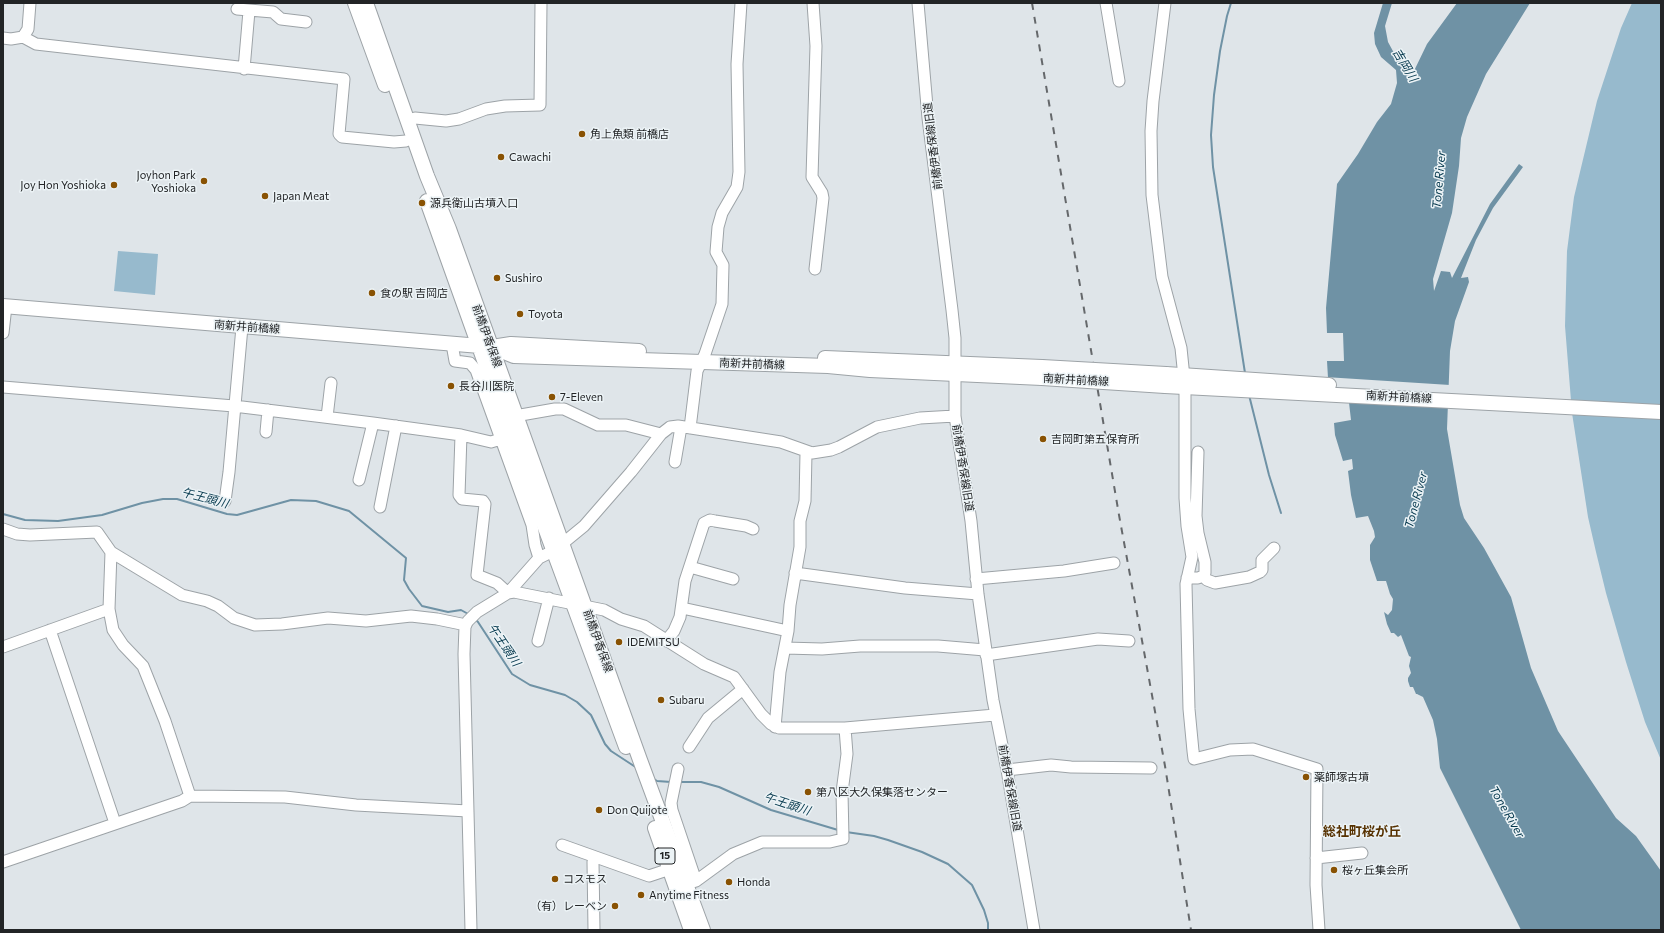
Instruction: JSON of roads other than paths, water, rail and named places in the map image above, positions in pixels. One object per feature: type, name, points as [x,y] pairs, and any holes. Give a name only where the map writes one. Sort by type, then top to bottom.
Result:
[{"type":"main road","name":"前橋伊香保線","points":[[358,7],[407,120],[578,605],[626,748],[644,784]]},
{"type":"main road","name":"前橋伊香保線","points":[[358,7],[406,141],[486,347],[516,416],[558,548]]},
{"type":"main road","name":"南新井前橋線","points":[[4,306],[486,347],[514,356],[702,358],[870,370],[954,368],[1203,382],[1661,404]]},
{"type":"main road","name":"南新井前橋線","points":[[1203,382],[1661,412]]},
{"type":"main road","name":"前橋伊香保線","points":[[578,605],[640,760],[644,784]]},
{"type":"main road","name":"15","points":[[644,784],[670,869],[691,930]]},
{"type":"main road","name":"15","points":[[644,784],[691,883],[704,930]]},
{"type":"street","points":[[23,37],[28,29],[30,3]]},
{"type":"street","points":[[407,120],[414,118],[446,121],[459,119],[486,109],[505,106],[540,105],[541,3]]},
{"type":"street","points":[[675,462],[686,427],[697,371],[722,304],[723,265],[716,252],[718,227],[722,213],[737,187],[739,172],[737,64],[741,3]]},
{"type":"street","points":[[813,3],[816,46],[812,177],[822,193],[815,269]]},
{"type":"street","name":"前橋伊香保線旧道","points":[[918,3],[928,118],[955,338],[955,416],[971,521],[976,579],[986,653],[1034,930]]},
{"type":"street","points":[[1106,3],[1119,81]]},
{"type":"street","points":[[1165,3],[1153,101],[1151,131],[1152,195],[1162,277],[1181,348],[1185,381],[1185,498],[1187,526],[1192,557],[1187,578],[1186,591],[1189,709],[1194,759],[1230,750],[1248,749],[1262,751],[1316,768],[1318,774],[1316,885],[1319,930]]},
{"type":"street","points":[[237,9],[273,12],[281,19],[306,22]]},
{"type":"street","points":[[244,69],[249,11]]},
{"type":"street","points":[[3,38],[11,40],[23,37],[36,44],[244,69],[344,79],[339,134],[342,137],[394,142],[406,141]]},
{"type":"street","points":[[3,333],[4,306]]},
{"type":"street","points":[[226,501],[242,327]]},
{"type":"street","points":[[452,344],[455,360],[470,363],[476,370],[532,525],[539,558]]},
{"type":"street","points":[[327,417],[331,383]]},
{"type":"street","points":[[3,387],[234,406],[396,426],[491,442],[501,439]]},
{"type":"street","points":[[516,416],[555,409],[564,409],[598,425],[626,425],[661,434]]},
{"type":"street","points":[[266,432],[268,410]]},
{"type":"street","points":[[471,930],[464,631],[467,623],[477,612],[508,593],[539,558],[558,548],[584,526],[631,472],[661,434],[670,427],[686,427],[781,442],[806,453],[812,453],[830,450],[877,427],[920,418],[955,416]]},
{"type":"street","points":[[359,480],[373,423]]},
{"type":"street","points":[[380,507],[396,426]]},
{"type":"street","points":[[461,436],[460,497],[462,499],[483,502],[485,504],[477,575],[497,583],[508,593]]},
{"type":"street","points":[[1198,452],[1196,516],[1198,533],[1205,562],[1205,573],[1203,576]]},
{"type":"street","points":[[775,727],[777,723],[777,698],[800,546],[800,521],[805,501],[806,453]]},
{"type":"street","points":[[666,641],[677,625],[682,608],[683,593],[703,525],[706,522],[715,521],[746,526],[753,529]]},
{"type":"street","points":[[3,529],[17,534],[30,535],[96,532],[111,552],[182,595],[207,601],[218,606],[234,618],[255,625],[282,624],[328,618],[366,621],[411,616],[467,623]]},
{"type":"street","points":[[1203,576],[1207,580],[1215,583],[1249,577],[1260,572],[1262,560],[1274,548]]},
{"type":"street","points":[[111,552],[109,610],[113,630],[123,645],[143,666],[165,721],[190,796]]},
{"type":"street","points":[[976,579],[1064,571],[1114,563]]},
{"type":"street","points":[[690,567],[733,579]]},
{"type":"street","points":[[795,573],[905,588],[978,594]]},
{"type":"street","points":[[1187,578],[1198,578],[1203,576]]},
{"type":"street","points":[[508,593],[514,592],[549,598],[604,610],[621,619],[644,626],[704,664],[734,677],[761,714],[775,727],[845,728],[996,715]]},
{"type":"street","points":[[538,641],[549,598]]},
{"type":"street","points":[[682,608],[788,631]]},
{"type":"street","points":[[3,646],[109,610]]},
{"type":"street","points":[[50,630],[115,824]]},
{"type":"street","points":[[785,648],[822,650],[860,646],[932,646],[986,653],[1098,639],[1129,641]]},
{"type":"street","points":[[689,747],[708,718],[743,689]]},
{"type":"street","points":[[677,774],[671,803],[691,883],[733,854],[762,842],[832,842],[842,840],[842,792],[847,754],[845,728]]},
{"type":"street","points":[[1007,770],[1051,765],[1071,767],[1151,768]]},
{"type":"street","points":[[3,862],[182,801],[190,796],[285,797],[356,805],[468,811]]},
{"type":"street","points":[[562,845],[649,876],[670,869]]},
{"type":"street","points":[[1316,858],[1362,852]]},
{"type":"street","points":[[594,930],[593,862],[595,857]]},
{"type":"water","points":[[1383,3],[1392,3],[1385,26],[1388,42],[1394,53],[1413,73],[1427,44],[1457,3],[1530,3],[1486,74],[1467,117],[1461,138],[1459,166],[1452,213],[1433,279],[1434,291],[1441,271],[1450,272],[1452,278],[1490,204],[1519,164],[1523,167],[1493,208],[1476,240],[1461,278],[1468,277],[1469,282],[1455,321],[1450,351],[1447,429],[1460,505],[1464,518],[1484,548],[1511,597],[1531,668],[1558,731],[1616,818],[1636,836],[1661,871],[1661,930],[1521,930],[1440,768],[1437,739],[1433,720],[1423,697],[1416,694],[1413,687],[1410,687],[1408,681],[1411,673],[1409,666],[1411,657],[1409,656],[1401,635],[1398,637],[1394,633],[1391,633],[1387,624],[1384,612],[1388,615],[1392,610],[1393,599],[1386,581],[1377,581],[1370,560],[1370,545],[1375,537],[1374,531],[1368,516],[1356,518],[1348,471],[1353,469],[1352,459],[1343,461],[1335,435],[1334,423],[1351,420],[1348,394],[1328,378],[1327,361],[1344,361],[1343,333],[1327,333],[1326,308],[1337,184],[1358,154],[1377,122],[1391,104],[1397,83],[1396,70],[1381,57],[1375,44],[1374,33]]},
{"type":"waterway","points":[[1231,3],[1220,51],[1214,95],[1211,135],[1213,167],[1245,373]]},
{"type":"waterway","points":[[1249,395],[1269,475],[1281,513]]},
{"type":"waterway","name":"午王頭川","points":[[3,514],[25,520],[58,521],[102,515],[142,503],[163,499],[177,499],[227,514],[237,515],[291,500],[316,501],[349,511],[406,558],[404,580],[422,606],[448,612],[461,610],[470,615]]},
{"type":"waterway","name":"午王頭川","points":[[475,619],[512,674],[530,685],[565,695],[577,702],[591,715],[605,744],[611,751],[637,768]]},
{"type":"waterway","name":"午王頭川","points":[[654,779],[657,781],[671,782]]},
{"type":"waterway","name":"午王頭川","points":[[679,782],[701,782],[719,787],[771,810],[838,830]]},
{"type":"waterway","name":"午王頭川","points":[[846,832],[874,836],[888,840],[922,852],[948,864],[972,885],[984,910],[988,923],[988,930]]},
{"type":"railway","points":[[1032,3],[1119,515],[1165,766],[1191,930]]},
{"type":"place","name":"角上魚類 前橋店","points":[[582,134]]},
{"type":"place","name":"Cawachi","points":[[501,157]]},
{"type":"place","name":"Joyhon Park Yoshioka","points":[[204,181]]},
{"type":"place","name":"Joy Hon Yoshioka","points":[[114,185]]},
{"type":"place","name":"Japan Meat","points":[[265,196]]},
{"type":"place","name":"源兵衛山古墳入口","points":[[422,203]]},
{"type":"place","name":"Sushiro","points":[[497,278]]},
{"type":"place","name":"食の駅 吉岡店","points":[[372,293]]},
{"type":"place","name":"Toyota","points":[[520,314]]},
{"type":"place","name":"長谷川医院","points":[[451,386]]},
{"type":"place","name":"7-Eleven","points":[[552,397]]},
{"type":"place","name":"吉岡町第五保育所","points":[[1043,439]]},
{"type":"place","name":"IDEMITSU","points":[[619,642]]},
{"type":"place","name":"Subaru","points":[[661,700]]},
{"type":"place","name":"薬師塚古墳","points":[[1306,777]]},
{"type":"place","name":"第八区大久保集落センター","points":[[808,792]]},
{"type":"place","name":"Don Quijote","points":[[599,810]]},
{"type":"place","name":"桜ヶ丘集会所","points":[[1334,870]]},
{"type":"place","name":"コスモス","points":[[555,879]]},
{"type":"place","name":"Honda","points":[[729,882]]},
{"type":"place","name":"Anytime Fitness","points":[[641,895]]},
{"type":"place","name":"（有）レーベン","points":[[615,906]]},
{"type":"district","name":"総社町桜が丘","points":[[1362,832]]},
{"type":"water label","name":"吉岡川","points":[[1405,65]]},
{"type":"water label","name":"Tone River","points":[[1439,180]]},
{"type":"water label","name":"Tone River","points":[[1416,500]]},
{"type":"water label","name":"Tone River","points":[[1507,812]]}]
